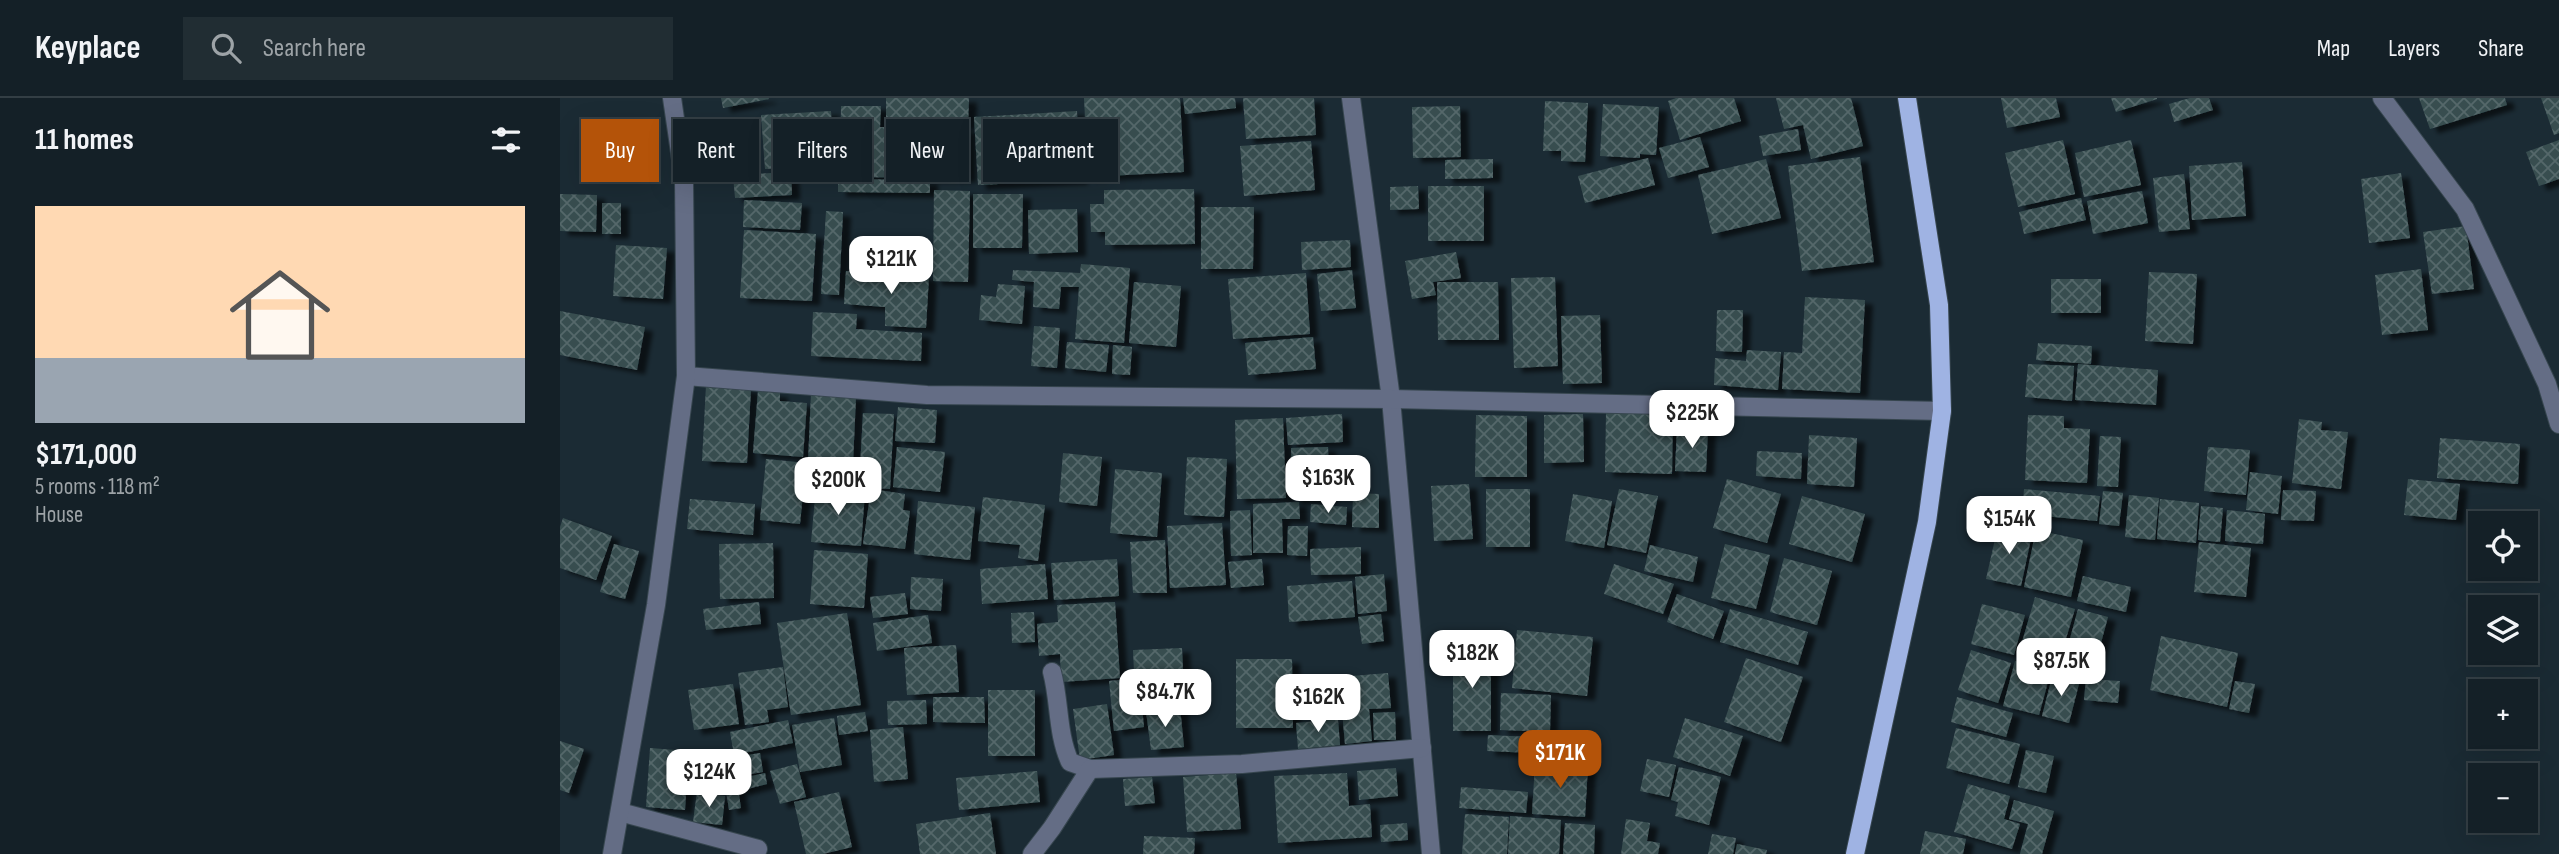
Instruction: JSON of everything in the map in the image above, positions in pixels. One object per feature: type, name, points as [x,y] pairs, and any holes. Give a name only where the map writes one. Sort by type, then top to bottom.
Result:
[{"type":"main road","points":[[1855,854],[1927,522],[1942,411],[1939,305],[1907,98]]},
{"type":"street","points":[[612,854],[656,605],[686,376],[684,180],[672,98]]},
{"type":"street","points":[[1351,98],[1391,399],[1431,854]]},
{"type":"street","points":[[2382,98],[2465,209],[2547,384],[2559,424]]},
{"type":"street","points":[[686,376],[927,396],[1391,399],[1942,411]]},
{"type":"street","points":[[1052,672],[1062,746],[1070,762],[1090,769],[1242,764],[1422,748]]},
{"type":"street","points":[[1032,854],[1090,769]]},
{"type":"street","points":[[620,812],[758,849]]},
{"type":"building","points":[[721,98],[768,98],[769,99],[723,108]]},
{"type":"building","points":[[886,98],[969,98],[968,119],[886,119]]},
{"type":"building","points":[[1084,98],[1180,98],[1184,172],[1118,175],[1118,119],[1085,119]]},
{"type":"building","points":[[1183,98],[1235,98],[1236,108],[1185,114]]},
{"type":"building","points":[[1243,98],[1314,98],[1316,135],[1246,139]]},
{"type":"building","points":[[1676,98],[1734,98],[1741,121],[1680,140],[1668,101]]},
{"type":"building","points":[[1776,98],[1851,98],[1863,146],[1811,159],[1803,125],[1784,129]]},
{"type":"building","points":[[2001,98],[2056,98],[2060,117],[2007,128]]},
{"type":"building","points":[[2111,98],[2157,98],[2157,99],[2116,112]]},
{"type":"building","points":[[2190,98],[2209,98],[2213,110],[2174,122],[2169,104]]},
{"type":"building","points":[[2419,98],[2505,98],[2507,105],[2430,129]]},
{"type":"building","points":[[2541,98],[2559,98],[2559,133],[2554,135]]},
{"type":"building","points":[[1545,101],[1588,103],[1585,162],[1561,161],[1561,151],[1543,151]]},
{"type":"building","points":[[1603,104],[1659,107],[1656,155],[1640,154],[1640,158],[1600,156]]},
{"type":"building","points":[[841,106],[881,106],[880,127],[886,127],[886,177],[872,177],[872,119],[841,119]]},
{"type":"building","points":[[1460,106],[1461,157],[1413,158],[1412,107]]},
{"type":"building","points":[[831,111],[831,119],[773,119],[773,169],[765,169],[761,115]]},
{"type":"building","points":[[1077,111],[1077,119],[983,119],[983,182],[1039,182],[978,185],[974,117]]},
{"type":"building","points":[[1798,129],[1801,150],[1763,156],[1759,136]]},
{"type":"building","points":[[1700,137],[1709,167],[1668,178],[1659,148]]},
{"type":"building","points":[[2063,140],[2075,194],[2018,207],[2005,153]]},
{"type":"building","points":[[2131,140],[2141,185],[2084,197],[2075,153]]},
{"type":"building","points":[[2559,140],[2559,179],[2539,186],[2526,152]]},
{"type":"building","points":[[1311,141],[1315,190],[1244,196],[1240,146]]},
{"type":"building","points":[[1860,157],[1874,262],[1802,271],[1788,166]]},
{"type":"building","points":[[1648,158],[1655,185],[1585,203],[1578,176]]},
{"type":"building","points":[[1493,159],[1493,178],[1445,179],[1445,160]]},
{"type":"building","points":[[1766,159],[1781,218],[1712,234],[1698,175]]},
{"type":"building","points":[[2242,162],[2246,216],[2192,220],[2189,166]]},
{"type":"building","points":[[773,173],[773,182],[791,182],[792,195],[735,198],[734,182],[759,182],[759,174]]},
{"type":"building","points":[[2401,173],[2410,238],[2369,243],[2361,179]]},
{"type":"building","points":[[2184,174],[2190,229],[2159,232],[2153,178]]},
{"type":"building","points":[[872,179],[930,182],[930,193],[838,192],[838,182],[872,182]]},
{"type":"building","points":[[1418,186],[1419,209],[1390,210],[1390,187]]},
{"type":"building","points":[[1428,186],[1484,186],[1484,241],[1428,241]]},
{"type":"building","points":[[1194,189],[1195,244],[1105,245],[1105,232],[1091,232],[1090,204],[1104,204],[1104,190]]},
{"type":"building","points":[[934,190],[970,191],[968,282],[933,281]]},
{"type":"building","points":[[2142,191],[2148,223],[2093,234],[2087,201]]},
{"type":"building","points":[[560,194],[597,195],[596,232],[560,231]]},
{"type":"building","points":[[973,194],[1023,194],[1022,248],[973,248]]},
{"type":"building","points":[[2081,198],[2086,220],[2024,234],[2019,212]]},
{"type":"building","points":[[744,200],[802,203],[800,230],[743,227]]},
{"type":"building","points":[[602,203],[621,203],[621,234],[602,234]]},
{"type":"building","points":[[1201,207],[1254,207],[1253,269],[1201,269]]},
{"type":"building","points":[[1077,209],[1078,252],[1029,254],[1028,210]]},
{"type":"building","points":[[826,211],[843,212],[839,295],[821,294]]},
{"type":"building","points":[[2466,226],[2474,289],[2432,294],[2423,232]]},
{"type":"building","points":[[744,230],[816,234],[812,301],[740,298]]},
{"type":"building","points":[[1350,240],[1351,267],[1302,270],[1301,242]]},
{"type":"building","points":[[616,245],[667,248],[663,299],[613,296]]},
{"type":"building","points":[[1456,252],[1461,278],[1433,282],[1436,295],[1412,299],[1405,261]]},
{"type":"building","points":[[1081,264],[1130,268],[1124,343],[1075,339],[1079,287],[1061,287],[1059,309],[1033,307],[1034,282],[1012,280],[1013,270],[1080,273]]},
{"type":"building","points":[[2421,269],[2428,330],[2382,335],[2375,275]]},
{"type":"building","points":[[1352,270],[1356,308],[1321,311],[1317,274]]},
{"type":"building","points":[[846,271],[929,276],[926,328],[885,326],[885,307],[844,304]]},
{"type":"building","points":[[2149,272],[2197,274],[2193,344],[2145,341]]},
{"type":"building","points":[[1306,273],[1310,334],[1233,339],[1228,279]]},
{"type":"building","points":[[1555,277],[1558,366],[1514,368],[1511,278]]},
{"type":"building","points":[[2051,279],[2101,279],[2101,313],[2051,313]]},
{"type":"building","points":[[1134,282],[1181,286],[1176,347],[1129,343]]},
{"type":"building","points":[[1437,282],[1498,282],[1499,340],[1438,340]]},
{"type":"building","points":[[998,284],[1025,286],[1022,324],[979,320],[981,295],[996,297]]},
{"type":"building","points":[[1805,297],[1865,300],[1860,393],[1782,389],[1784,352],[1802,353]]},
{"type":"building","points":[[1717,310],[1743,310],[1742,352],[1716,351]]},
{"type":"building","points":[[560,311],[645,327],[637,370],[560,355]]},
{"type":"building","points":[[813,312],[857,314],[856,329],[922,333],[921,361],[811,356]]},
{"type":"building","points":[[1600,315],[1602,383],[1563,384],[1561,316]]},
{"type":"building","points":[[1034,326],[1060,328],[1057,368],[1031,366]]},
{"type":"building","points":[[1313,337],[1316,369],[1248,375],[1245,343]]},
{"type":"building","points":[[1067,342],[1109,345],[1106,372],[1065,368]]},
{"type":"building","points":[[2038,343],[2092,346],[2091,364],[2036,360]]},
{"type":"building","points":[[1113,345],[1132,347],[1130,375],[1112,374]]},
{"type":"building","points":[[1747,350],[1781,352],[1778,390],[1714,385],[1715,358],[1746,361]]},
{"type":"building","points":[[2028,364],[2074,366],[2072,401],[2025,397]]},
{"type":"building","points":[[2078,364],[2158,370],[2156,405],[2075,400]]},
{"type":"building","points":[[706,385],[751,388],[747,463],[702,461]]},
{"type":"building","points":[[758,391],[780,393],[780,401],[807,403],[803,457],[753,453]]},
{"type":"building","points":[[811,393],[856,396],[852,487],[807,486]]},
{"type":"building","points":[[898,407],[937,410],[935,443],[895,441]]},
{"type":"building","points":[[1681,411],[1701,413],[1700,427],[1680,426]]},
{"type":"building","points":[[863,413],[894,414],[890,489],[859,487]]},
{"type":"building","points":[[1606,413],[1673,414],[1672,474],[1605,472]]},
{"type":"building","points":[[1342,414],[1343,442],[1288,445],[1286,418]]},
{"type":"building","points":[[1583,414],[1584,462],[1544,463],[1544,415]]},
{"type":"building","points":[[1476,415],[1527,416],[1527,477],[1475,477]]},
{"type":"building","points":[[2028,415],[2064,416],[2064,428],[2090,429],[2087,483],[2025,480]]},
{"type":"building","points":[[1283,418],[1286,498],[1237,499],[1235,420]]},
{"type":"building","points":[[2299,419],[2322,422],[2321,430],[2348,432],[2341,489],[2292,483]]},
{"type":"building","points":[[1677,428],[1708,429],[1706,472],[1675,471]]},
{"type":"building","points":[[1809,435],[1857,438],[1854,487],[1807,484]]},
{"type":"building","points":[[2100,436],[2121,437],[2118,487],[2097,486]]},
{"type":"building","points":[[2440,438],[2520,444],[2518,484],[2437,478]]},
{"type":"building","points":[[897,447],[945,452],[940,492],[893,487]]},
{"type":"building","points":[[1328,447],[1330,498],[1293,499],[1291,448]]},
{"type":"building","points":[[2208,447],[2250,450],[2246,495],[2204,491]]},
{"type":"building","points":[[1757,451],[1802,453],[1801,479],[1756,476]]},
{"type":"building","points":[[1063,453],[1102,457],[1097,506],[1059,502]]},
{"type":"building","points":[[1187,457],[1227,459],[1224,517],[1184,515]]},
{"type":"building","points":[[766,459],[806,463],[800,524],[760,520]]},
{"type":"building","points":[[1115,469],[1162,473],[1157,537],[1110,533]]},
{"type":"building","points":[[2250,472],[2282,476],[2278,514],[2246,510]]},
{"type":"building","points":[[1727,479],[1781,494],[1767,543],[1713,528]]},
{"type":"building","points":[[2408,479],[2460,484],[2456,520],[2404,515]]},
{"type":"building","points":[[1469,484],[1473,539],[1434,541],[1431,486]]},
{"type":"building","points":[[816,488],[865,492],[861,546],[811,542]]},
{"type":"building","points":[[871,489],[905,494],[903,510],[910,511],[905,549],[863,544]]},
{"type":"building","points":[[1486,489],[1530,489],[1530,547],[1486,547]]},
{"type":"building","points":[[1619,489],[1658,496],[1646,553],[1607,545]]},
{"type":"building","points":[[2024,489],[2100,496],[2097,521],[2022,514]]},
{"type":"building","points":[[2283,490],[2316,491],[2314,521],[2281,520]]},
{"type":"building","points":[[2103,491],[2123,493],[2119,526],[2099,524]]},
{"type":"building","points":[[1353,493],[1379,494],[1379,528],[1352,527]]},
{"type":"building","points":[[1573,494],[1612,501],[1604,548],[1565,541]]},
{"type":"building","points":[[2129,495],[2159,498],[2155,540],[2125,537]]},
{"type":"building","points":[[1802,496],[1865,514],[1852,562],[1789,544]]},
{"type":"building","points":[[983,497],[1045,505],[1038,561],[1018,558],[1020,545],[978,541]]},
{"type":"building","points":[[690,499],[755,504],[753,535],[687,529]]},
{"type":"building","points":[[2160,499],[2199,503],[2196,543],[2157,539]]},
{"type":"building","points":[[918,501],[975,507],[970,560],[914,554]]},
{"type":"building","points":[[1299,502],[1300,519],[1282,519],[1283,553],[1253,553],[1253,504]]},
{"type":"building","points":[[1311,504],[1347,507],[1346,525],[1310,522]]},
{"type":"building","points":[[2201,506],[2223,508],[2220,542],[2198,540]]},
{"type":"building","points":[[1250,510],[1252,555],[1231,556],[1230,511]]},
{"type":"building","points":[[2227,510],[2265,514],[2263,544],[2225,541]]},
{"type":"building","points":[[563,518],[612,536],[596,580],[560,568],[560,527]]},
{"type":"building","points":[[1222,523],[1226,585],[1170,588],[1167,526]]},
{"type":"building","points":[[1288,526],[1308,526],[1307,556],[1287,555]]},
{"type":"building","points":[[1998,526],[2032,534],[2021,586],[1986,579]]},
{"type":"building","points":[[2036,530],[2083,540],[2071,597],[2024,587]]},
{"type":"building","points":[[1165,540],[1167,593],[1133,593],[1130,542]]},
{"type":"building","points":[[2199,542],[2251,548],[2246,597],[2194,592]]},
{"type":"building","points":[[773,543],[774,598],[720,599],[719,544]]},
{"type":"building","points":[[614,544],[639,551],[625,599],[600,592]]},
{"type":"building","points":[[1725,544],[1770,555],[1756,609],[1711,598]]},
{"type":"building","points":[[1650,545],[1698,557],[1693,582],[1644,571]]},
{"type":"building","points":[[1361,547],[1361,574],[1311,575],[1310,549]]},
{"type":"building","points":[[814,550],[868,554],[864,608],[810,604]]},
{"type":"building","points":[[1784,558],[1832,571],[1817,625],[1770,612]]},
{"type":"building","points":[[1117,559],[1119,596],[1054,600],[1051,563]]},
{"type":"building","points":[[1262,559],[1264,585],[1231,588],[1228,562]]},
{"type":"building","points":[[1045,564],[1048,599],[982,604],[980,569]]},
{"type":"building","points":[[1614,564],[1674,584],[1663,614],[1604,594]]},
{"type":"building","points":[[1384,574],[1387,611],[1358,614],[1355,577]]},
{"type":"building","points":[[2083,576],[2131,587],[2126,612],[2077,601]]},
{"type":"building","points":[[911,577],[943,579],[941,611],[910,609]]},
{"type":"building","points":[[1352,581],[1355,617],[1289,622],[1287,586]]},
{"type":"building","points":[[905,593],[908,614],[873,618],[870,597]]},
{"type":"building","points":[[1677,594],[1724,611],[1713,639],[1667,622]]},
{"type":"building","points":[[2035,597],[2075,609],[2057,668],[2018,656]]},
{"type":"building","points":[[759,602],[761,624],[706,630],[703,609]]},
{"type":"building","points":[[1115,602],[1120,678],[1061,682],[1060,654],[1039,656],[1037,624],[1058,622],[1057,605]]},
{"type":"building","points":[[1982,604],[2025,615],[2014,655],[1971,644]]},
{"type":"building","points":[[1730,609],[1808,632],[1798,665],[1720,642]]},
{"type":"building","points":[[2078,609],[2108,617],[2092,676],[2062,668]]},
{"type":"building","points":[[1034,612],[1035,642],[1012,643],[1011,613]]},
{"type":"building","points":[[847,613],[861,705],[791,715],[777,623]]},
{"type":"building","points":[[1381,614],[1384,641],[1362,644],[1358,617]]},
{"type":"building","points":[[928,615],[932,643],[877,651],[873,623]]},
{"type":"building","points":[[1517,630],[1593,637],[1587,696],[1512,688]]},
{"type":"building","points":[[2161,636],[2238,653],[2227,707],[2150,690]]},
{"type":"building","points":[[956,645],[959,692],[907,695],[904,648]]},
{"type":"building","points":[[1182,648],[1184,692],[1135,694],[1133,650]]},
{"type":"building","points":[[1453,649],[1491,649],[1491,731],[1453,731]]},
{"type":"building","points":[[1971,650],[2011,663],[1998,703],[1958,690]]},
{"type":"building","points":[[1746,658],[1803,677],[1781,742],[1724,722]]},
{"type":"building","points":[[1236,659],[1292,659],[1293,728],[1236,728]]},
{"type":"building","points":[[2015,661],[2051,671],[2039,715],[2003,706]]},
{"type":"building","points":[[783,667],[788,707],[767,710],[769,722],[745,725],[738,673]]},
{"type":"building","points":[[1388,673],[1391,708],[1369,709],[1372,741],[1345,744],[1339,677]]},
{"type":"building","points":[[2053,673],[2080,680],[2069,723],[2042,716]]},
{"type":"building","points":[[1132,679],[1134,697],[1141,697],[1144,727],[1114,731],[1109,681]]},
{"type":"building","points":[[2086,679],[2120,681],[2118,703],[2084,700]]},
{"type":"building","points":[[2235,681],[2255,684],[2249,713],[2229,709]]},
{"type":"building","points":[[733,684],[739,724],[694,730],[688,690]]},
{"type":"building","points":[[988,690],[1035,690],[1035,756],[988,756]]},
{"type":"building","points":[[1501,693],[1551,695],[1550,732],[1500,730]]},
{"type":"building","points":[[933,697],[984,697],[985,723],[933,722]]},
{"type":"building","points":[[1957,697],[2013,713],[2006,737],[1951,722]]},
{"type":"building","points":[[926,700],[927,724],[888,725],[887,701]]},
{"type":"building","points":[[1107,704],[1114,755],[1080,760],[1073,709]]},
{"type":"building","points":[[1180,707],[1184,747],[1151,750],[1146,711]]},
{"type":"building","points":[[865,712],[868,731],[839,735],[837,716]]},
{"type":"building","points":[[1395,712],[1396,740],[1374,740],[1373,713]]},
{"type":"building","points":[[834,718],[842,765],[800,772],[792,725]]},
{"type":"building","points":[[1685,718],[1743,736],[1730,776],[1673,757]]},
{"type":"building","points":[[1338,719],[1340,745],[1298,749],[1296,723]]},
{"type":"building","points":[[788,720],[793,743],[734,755],[730,732]]},
{"type":"building","points":[[903,727],[908,779],[874,782],[870,730]]},
{"type":"building","points":[[1956,728],[2020,744],[2009,784],[1946,768]]},
{"type":"building","points":[[1488,735],[1551,738],[1550,754],[1487,751]]},
{"type":"building","points":[[1556,737],[1592,741],[1589,764],[1553,761]]},
{"type":"building","points":[[560,741],[584,749],[569,793],[560,790]]},
{"type":"building","points":[[650,748],[689,751],[685,810],[646,807]]},
{"type":"building","points":[[2026,750],[2054,756],[2046,793],[2018,787]]},
{"type":"building","points":[[760,753],[763,772],[739,776],[736,757]]},
{"type":"building","points":[[1647,759],[1676,765],[1669,797],[1640,791]]},
{"type":"building","points":[[734,763],[741,808],[729,810],[722,765]]},
{"type":"building","points":[[1535,763],[1588,766],[1585,817],[1532,814]]},
{"type":"building","points":[[797,764],[806,797],[780,804],[770,771]]},
{"type":"building","points":[[1679,767],[1721,777],[1709,825],[1675,816],[1678,802],[1671,800]]},
{"type":"building","points":[[1396,768],[1398,796],[1359,800],[1357,771]]},
{"type":"building","points":[[1037,771],[1040,802],[959,810],[956,778]]},
{"type":"building","points":[[765,773],[767,784],[740,791],[738,779]]},
{"type":"building","points":[[1236,773],[1241,829],[1187,832],[1183,777]]},
{"type":"building","points":[[1347,773],[1349,806],[1370,804],[1372,837],[1278,843],[1274,776]]},
{"type":"building","points":[[1152,777],[1155,803],[1125,806],[1123,779]]},
{"type":"building","points":[[1968,784],[2010,796],[2004,819],[2020,824],[2012,849],[1954,832]]},
{"type":"building","points":[[1461,787],[1528,792],[1526,813],[1459,808]]},
{"type":"building","points":[[697,792],[725,796],[722,825],[693,822]]},
{"type":"building","points":[[839,792],[852,847],[823,854],[806,854],[794,802]]},
{"type":"building","points":[[2014,800],[2054,811],[2042,854],[2020,854],[2028,824],[2009,819]]},
{"type":"building","points":[[990,813],[996,854],[920,854],[916,824]]},
{"type":"building","points":[[1465,814],[1509,817],[1507,854],[1462,854]]},
{"type":"building","points":[[1510,816],[1561,820],[1559,854],[1508,854]]},
{"type":"building","points":[[1626,819],[1650,823],[1647,841],[1660,843],[1658,854],[1621,854]]},
{"type":"building","points":[[1407,823],[1408,840],[1381,842],[1380,825]]},
{"type":"building","points":[[1565,823],[1595,825],[1594,854],[1563,854]]},
{"type":"building","points":[[1925,831],[1966,839],[1963,854],[1920,854]]},
{"type":"building","points":[[1712,834],[1736,838],[1733,854],[1708,854]]},
{"type":"building","points":[[1144,836],[1195,838],[1194,854],[1143,854]]},
{"type":"building","points":[[1737,844],[1767,850],[1766,854],[1735,854]]}]
